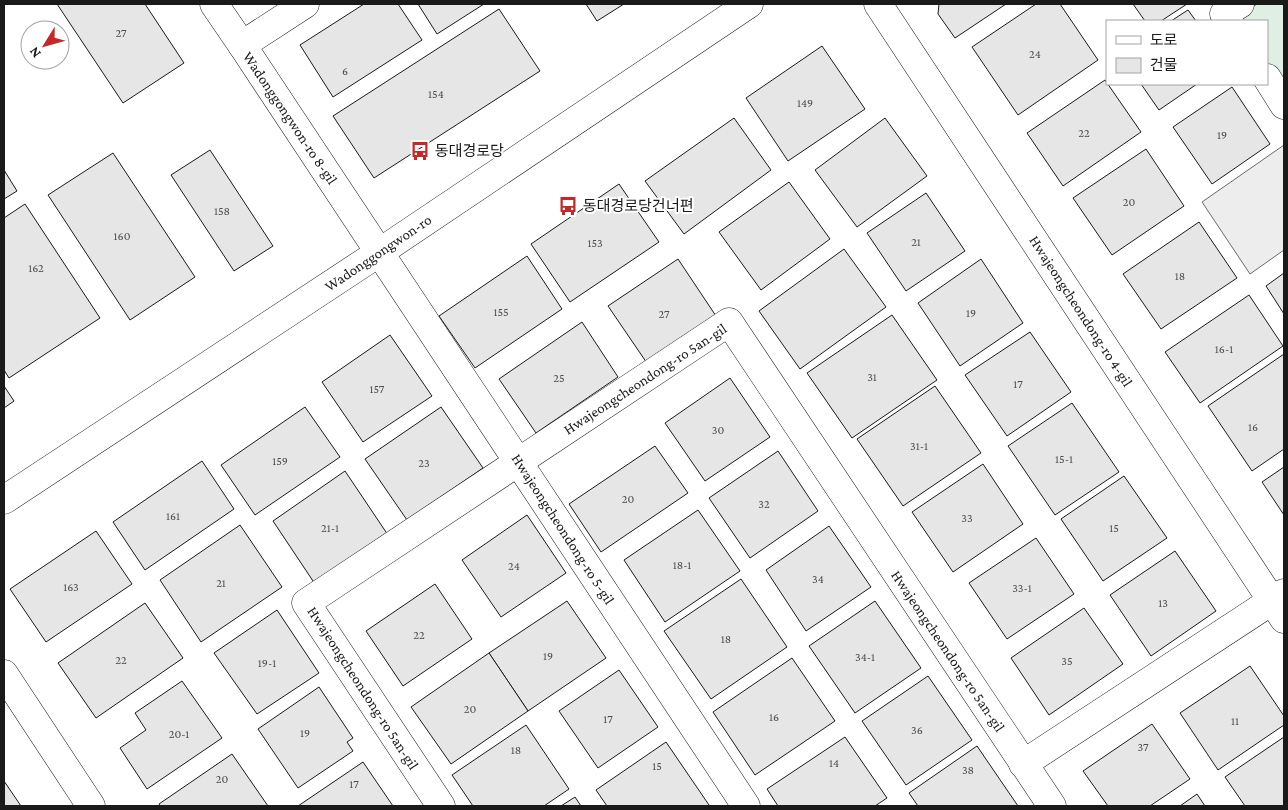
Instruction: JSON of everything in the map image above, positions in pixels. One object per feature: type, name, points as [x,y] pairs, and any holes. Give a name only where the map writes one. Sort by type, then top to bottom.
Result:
[{"type":"street","points":[[214,4],[242,45]]},
{"type":"street","name":"Wadonggongwon-ro 8-gil","points":[[305,4],[242,45],[380,252]]},
{"type":"street","name":"Wadonggongwon-ro","points":[[4,500],[380,252],[749,4]]},
{"type":"street","name":"Hwajeongcheondong-ro 4-gil","points":[[878,4],[1280,605]]},
{"type":"street","points":[[1228,20],[1224,14],[1240,4]]},
{"type":"street","points":[[1268,80],[1284,105]]},
{"type":"street","name":"Hwajeongcheondong-ro 5-gil","points":[[380,252],[746,806]]},
{"type":"street","name":"Hwajeongcheondong-ro 5an-gil","points":[[441,806],[306,603],[728,322],[1052,806]]},
{"type":"street","points":[[1023,764],[1280,605]]},
{"type":"street","points":[[4,674],[91,806]]},
{"type":"green space","points":[[1257,4],[1284,4],[1284,89],[1268,65],[1268,20],[1238,20],[1237,17]]},
{"type":"shaded area","points":[[1284,145],[1284,250],[1250,274],[1202,202]]},
{"type":"building","points":[[57,4],[145,4],[184,63],[123,103],[70,24],[70,20],[68,20]]},
{"type":"building","points":[[364,4],[398,4],[422,40],[333,97],[300,45]]},
{"type":"building","points":[[418,4],[484,4],[437,34]]},
{"type":"building","points":[[586,4],[624,4],[597,21]]},
{"type":"building","points":[[939,4],[1006,4],[955,38],[938,14]]},
{"type":"building","points":[[1036,4],[1060,4],[1098,60],[1018,115],[972,47]]},
{"type":"building","points":[[1133,4],[1187,4],[1163,20],[1144,20]]},
{"type":"building","points":[[499,9],[540,71],[374,178],[333,116]]},
{"type":"building","points":[[1188,10],[1195,20],[1173,20]]},
{"type":"building","points":[[822,46],[865,109],[788,161],[746,98]]},
{"type":"building","points":[[1105,80],[1106,85],[1108,85],[1141,132],[1063,186],[1027,133]]},
{"type":"building","points":[[1142,85],[1196,85],[1159,110]]},
{"type":"building","points":[[1232,87],[1270,144],[1212,184],[1173,127]]},
{"type":"building","points":[[734,118],[771,170],[684,234],[645,181]]},
{"type":"building","points":[[885,118],[927,176],[857,227],[815,170]]},
{"type":"building","points":[[1146,149],[1184,206],[1112,255],[1073,198]]},
{"type":"building","points":[[210,150],[273,246],[234,271],[171,175]]},
{"type":"building","points":[[113,153],[195,277],[130,320],[48,195]]},
{"type":"building","points":[[4,170],[17,191],[4,199]]},
{"type":"building","points":[[789,182],[830,239],[761,290],[719,232]]},
{"type":"building","points":[[619,184],[659,242],[570,302],[531,244]]},
{"type":"building","points":[[926,193],[965,251],[906,291],[867,233]]},
{"type":"building","points":[[25,204],[100,318],[9,378],[4,370],[4,218]]},
{"type":"building","points":[[1199,222],[1237,278],[1161,329],[1123,274]]},
{"type":"building","points":[[844,249],[886,307],[800,369],[759,311]]},
{"type":"building","points":[[527,256],[562,309],[475,368],[439,316]]},
{"type":"building","points":[[678,259],[720,322],[651,369],[608,306]]},
{"type":"building","points":[[981,259],[1023,323],[960,366],[918,303]]},
{"type":"building","points":[[1284,273],[1284,314],[1266,286]]},
{"type":"building","points":[[1249,295],[1283,346],[1200,403],[1165,352]]},
{"type":"building","points":[[892,315],[937,380],[852,438],[807,373]]},
{"type":"building","points":[[582,322],[618,377],[536,433],[499,379]]},
{"type":"building","points":[[1030,332],[1071,392],[1007,436],[965,375]]},
{"type":"building","points":[[390,335],[432,396],[363,442],[322,382]]},
{"type":"building","points":[[1284,354],[1284,449],[1252,471],[1208,406]]},
{"type":"building","points":[[730,378],[770,437],[705,481],[665,423]]},
{"type":"building","points":[[4,386],[14,401],[4,408]]},
{"type":"building","points":[[935,386],[981,453],[903,506],[857,439]]},
{"type":"building","points":[[1072,403],[1119,472],[1055,515],[1008,446]]},
{"type":"building","points":[[305,407],[340,457],[255,515],[221,465]]},
{"type":"building","points":[[441,407],[483,468],[407,520],[365,459]]},
{"type":"building","points":[[655,446],[688,493],[601,552],[569,504]]},
{"type":"building","points":[[778,451],[818,511],[750,558],[709,498]]},
{"type":"building","points":[[202,461],[234,509],[145,570],[113,522]]},
{"type":"building","points":[[983,464],[1023,524],[953,572],[912,512]]},
{"type":"building","points":[[1284,467],[1284,515],[1262,482]]},
{"type":"building","points":[[345,471],[388,535],[315,584],[273,521]]},
{"type":"building","points":[[1124,476],[1167,538],[1103,581],[1061,519]]},
{"type":"building","points":[[698,510],[740,571],[665,622],[624,560]]},
{"type":"building","points":[[527,515],[566,573],[501,617],[462,560]]},
{"type":"building","points":[[240,525],[282,587],[201,642],[160,580]]},
{"type":"building","points":[[829,526],[871,587],[806,631],[766,570]]},
{"type":"building","points":[[96,531],[132,584],[46,642],[10,589]]},
{"type":"building","points":[[1036,538],[1074,594],[1007,639],[969,583]]},
{"type":"building","points":[[1175,551],[1216,611],[1151,656],[1110,595]]},
{"type":"building","points":[[741,579],[787,647],[711,699],[664,631]]},
{"type":"building","points":[[435,584],[472,639],[403,686],[366,631]]},
{"type":"building","points":[[567,601],[606,658],[528,711],[489,653]]},
{"type":"building","points":[[875,601],[921,668],[855,713],[809,646]]},
{"type":"building","points":[[145,603],[183,658],[96,718],[58,663]]},
{"type":"building","points":[[1084,608],[1123,664],[1049,715],[1011,658]]},
{"type":"building","points":[[277,610],[319,673],[257,714],[214,653]]},
{"type":"building","points":[[489,653],[528,711],[451,764],[411,707]]},
{"type":"building","points":[[792,658],[835,721],[755,775],[713,712]]},
{"type":"building","points":[[1250,666],[1284,716],[1284,725],[1218,770],[1180,713]]},
{"type":"building","points":[[619,670],[658,727],[598,768],[559,711]]},
{"type":"building","points":[[928,676],[972,740],[906,785],[862,721]]},
{"type":"building","points":[[182,681],[222,738],[147,789],[120,748],[146,730],[135,713]]},
{"type":"building","points":[[319,687],[353,738],[347,742],[353,751],[298,788],[258,729]]},
{"type":"building","points":[[1152,724],[1190,779],[1150,806],[1108,806],[1083,771]]},
{"type":"building","points":[[526,725],[569,789],[544,806],[473,806],[452,775]]},
{"type":"building","points":[[845,737],[887,798],[875,806],[778,806],[767,789]]},
{"type":"building","points":[[1284,737],[1284,806],[1245,806],[1225,777]]},
{"type":"building","points":[[666,742],[709,805],[607,806],[596,790]]},
{"type":"building","points":[[977,746],[1018,806],[918,806],[909,793]]},
{"type":"building","points":[[232,754],[268,806],[160,806],[159,804]]},
{"type":"building","points":[[363,762],[393,806],[298,806]]},
{"type":"building","points":[[4,781],[21,806],[4,806]]},
{"type":"building","points":[[1197,794],[1205,806],[1180,806]]},
{"type":"building","points":[[575,797],[581,806],[561,806]]},
{"type":"place","name":"동대경로당","points":[[420,151]]},
{"type":"place","name":"동대경로당건너편","points":[[568,206]]}]
